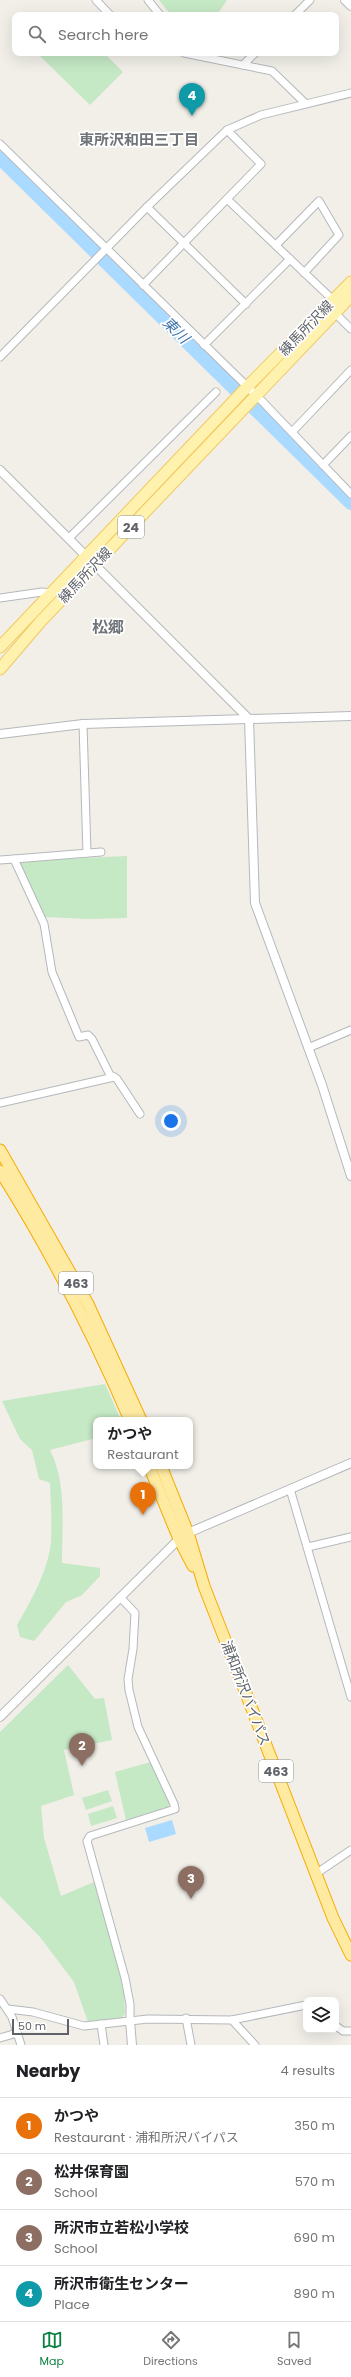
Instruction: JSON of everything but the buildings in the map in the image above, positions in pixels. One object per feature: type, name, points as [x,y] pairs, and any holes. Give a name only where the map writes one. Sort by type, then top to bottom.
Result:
[{"type":"highway","name":"463","points":[[0,1150],[88,1304],[140,1417]]},
{"type":"highway","name":"463","points":[[0,1171],[23,1208],[79,1309],[129,1417]]},
{"type":"highway","name":"浦和所沢バイパス","points":[[150,1469],[184,1536]]},
{"type":"highway","name":"浦和所沢バイパス","points":[[162,1469],[184,1536],[317,1873],[333,1918],[351,1955]]},
{"type":"main road","name":"練馬所沢線","points":[[0,669],[91,561],[245,389],[351,282]]},
{"type":"main road","name":"練馬所沢線","points":[[0,647],[53,593],[91,561],[240,414],[351,296]]},
{"type":"street","points":[[96,0],[107,12]]},
{"type":"street","points":[[148,0],[158,12]]},
{"type":"street","points":[[298,12],[310,0]]},
{"type":"street","points":[[345,0],[351,6]]},
{"type":"street","points":[[200,56],[272,71],[305,103]]},
{"type":"street","points":[[243,65],[252,56]]},
{"type":"street","points":[[0,357],[147,207],[227,130],[261,115],[305,103],[351,93]]},
{"type":"street","points":[[143,285],[261,164],[227,130]]},
{"type":"street","points":[[0,144],[104,250],[143,285],[204,345],[254,398],[292,432],[351,494]]},
{"type":"street","points":[[227,199],[333,300]]},
{"type":"street","points":[[276,245],[319,202],[339,235],[304,273]]},
{"type":"street","points":[[147,207],[246,304]]},
{"type":"street","points":[[204,345],[290,259]]},
{"type":"street","points":[[335,313],[351,329]]},
{"type":"street","points":[[292,432],[351,370]]},
{"type":"street","points":[[69,538],[216,392]]},
{"type":"street","points":[[323,466],[351,436]]},
{"type":"street","points":[[0,470],[4,478],[69,538],[249,719],[255,903],[308,1048],[351,1176]]},
{"type":"street","points":[[0,598],[42,592],[53,593]]},
{"type":"street","points":[[0,734],[83,724],[351,716]]},
{"type":"street","points":[[83,724],[87,852]]},
{"type":"street","points":[[0,860],[101,852]]},
{"type":"street","points":[[14,859],[44,924],[52,972],[79,1037],[88,1035],[92,1039],[110,1075],[117,1079],[140,1114]]},
{"type":"street","points":[[308,1048],[351,1030]]},
{"type":"street","points":[[0,1103],[114,1077]]},
{"type":"street","points":[[0,1716],[184,1536],[351,1463]]},
{"type":"street","points":[[290,1489],[351,1697]]},
{"type":"street","points":[[308,1547],[351,1537]]},
{"type":"street","points":[[120,1597],[135,1613],[133,1649],[128,1679],[138,1727],[175,1809],[90,1836],[87,1841],[126,1978],[130,2004],[132,2045]]},
{"type":"street","points":[[317,1873],[351,1850]]},
{"type":"street","points":[[0,1999],[8,2009],[18,2033],[21,2045]]},
{"type":"street","points":[[8,2009],[33,2012],[84,2026],[130,2021],[186,2018],[232,2020],[303,2006]]},
{"type":"street","points":[[186,2018],[191,2045]]},
{"type":"street","points":[[232,2020],[255,2045]]},
{"type":"street","points":[[101,2024],[104,2045]]},
{"type":"street","points":[[339,2028],[343,2031],[351,2031]]},
{"type":"street","points":[[0,2038],[18,2033]]},
{"type":"green space","points":[[159,0],[227,0],[219,12],[169,12]]},
{"type":"green space","points":[[40,56],[107,56],[123,72],[90,105]]},
{"type":"green space","points":[[127,856],[127,918],[87,919],[45,917],[19,861]]},
{"type":"green space","points":[[105,1384],[120,1417],[93,1417],[93,1439],[50,1450],[59,1476],[61,1490],[63,1520],[62,1563],[100,1568],[100,1576],[82,1595],[66,1602],[34,1641],[20,1637],[17,1625],[43,1575],[49,1553],[51,1542],[50,1483],[39,1479],[32,1450],[20,1439],[2,1401]]},
{"type":"green space","points":[[68,1665],[95,1699],[104,1698],[112,1740],[64,1750],[74,1795],[41,1806],[44,1838],[61,1896],[94,1882],[124,1988],[125,2014],[122,2018],[88,2022],[74,1982],[40,1937],[0,1896],[0,1732]]},
{"type":"green space","points":[[151,1762],[170,1802],[168,1807],[126,1820],[115,1772]]},
{"type":"green space","points":[[108,1790],[112,1801],[86,1810],[82,1798]]},
{"type":"green space","points":[[113,1806],[117,1818],[91,1826],[88,1814]]},
{"type":"water","points":[[172,1820],[176,1834],[149,1842],[145,1828]]},
{"type":"waterway","name":"東川","points":[[0,158],[351,503]]},
{"type":"place","name":"所沢市衛生センター","points":[[192,116]]},
{"type":"place","name":"かつや","points":[[143,1515]]},
{"type":"place","name":"松井保育園","points":[[82,1766]]},
{"type":"place","name":"所沢市立若松小学校","points":[[191,1899]]},
{"type":"district","name":"東所沢和田三丁目","points":[[139,139]]},
{"type":"district","name":"松郷","points":[[108,627]]}]
